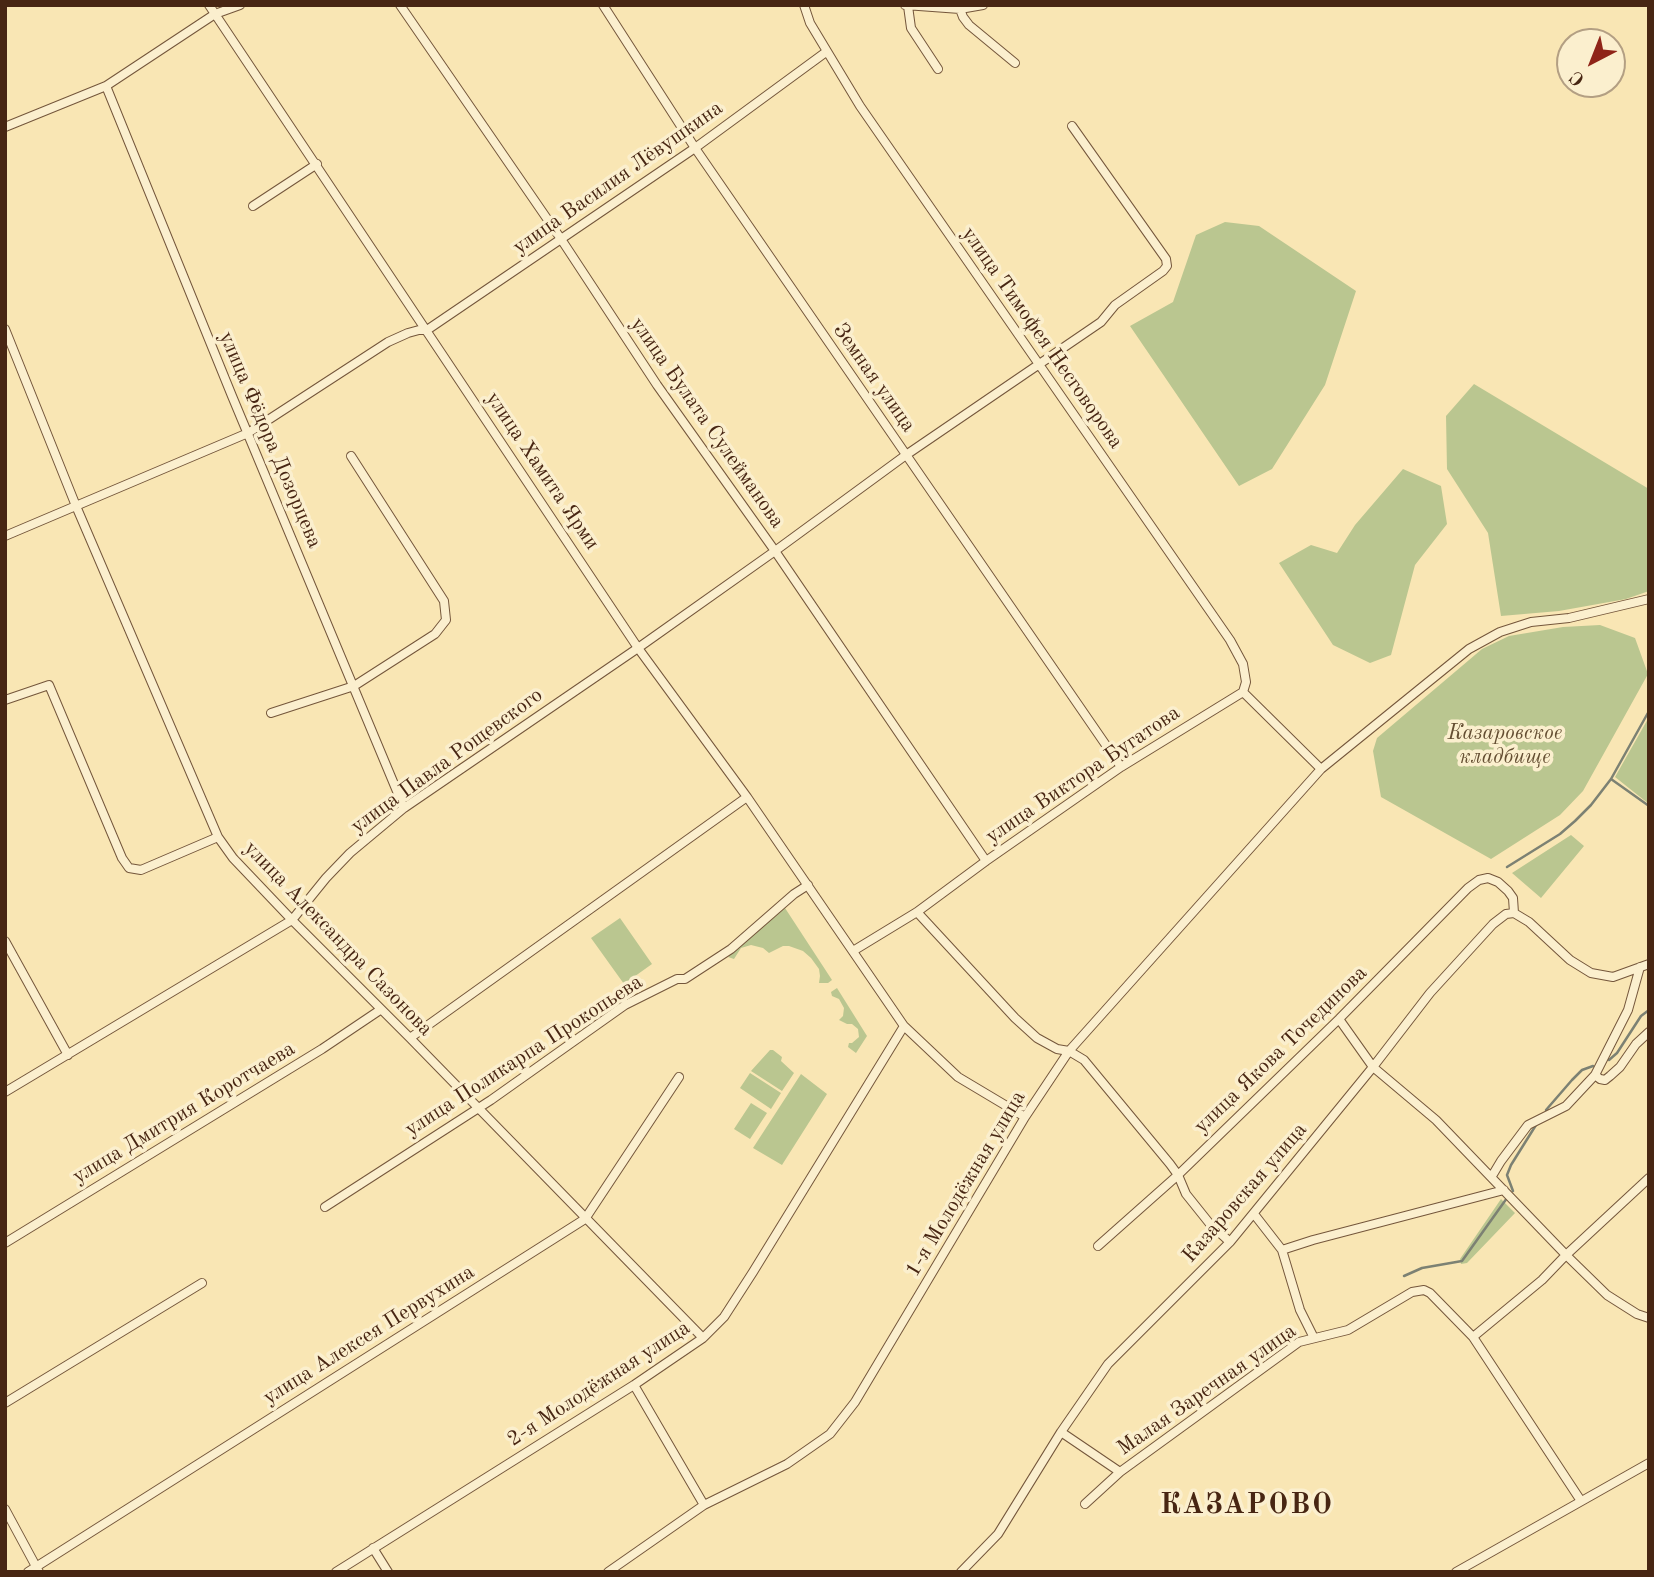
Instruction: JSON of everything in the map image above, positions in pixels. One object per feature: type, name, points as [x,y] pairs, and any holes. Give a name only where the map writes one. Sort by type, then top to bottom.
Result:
[{"type":"street","name":"улица Хамита Ярми","points":[[209,5],[638,648],[747,797],[853,951]]},
{"type":"street","points":[[5,127],[106,86],[215,14],[240,5]]},
{"type":"street","name":"улица Булата Сулейманова","points":[[400,5],[561,239],[657,385],[775,551],[986,861]]},
{"type":"street","name":"Земная улица","points":[[603,5],[695,148],[1121,767]]},
{"type":"street","name":"улица Тимофея Несговорова","points":[[804,5],[810,23],[860,106],[1230,640],[1243,664],[1246,682],[1243,692]]},
{"type":"street","points":[[937,69],[911,29],[907,5],[960,9],[983,5]]},
{"type":"street","points":[[960,9],[969,25],[1014,63]]},
{"type":"street","name":"улица Василия Лёвушкина","points":[[5,536],[248,433],[388,342],[408,333],[427,330],[695,148],[827,52]]},
{"type":"street","name":"улица Фёдора Дозорцева","points":[[106,86],[404,808]]},
{"type":"street","name":"улица Павла Рощевского","points":[[5,1092],[292,920],[350,853],[404,808],[638,648],[906,455],[1101,322],[1115,305],[1163,271],[1167,266],[1166,259],[1072,126]]},
{"type":"street","points":[[253,206],[317,164]]},
{"type":"street","name":"улица Александра Сазонова","points":[[5,329],[76,506],[218,837],[233,858],[292,920],[703,1338]]},
{"type":"street","points":[[271,713],[354,686],[435,634],[446,620],[444,601],[351,456]]},
{"type":"street","name":"1-я Молодёжная улица","points":[[608,1572],[704,1505],[787,1464],[830,1434],[855,1402],[1025,1117],[1069,1051],[1321,769],[1469,649],[1500,632],[1531,622],[1569,618],[1649,599]]},
{"type":"street","points":[[5,700],[49,685],[122,858],[129,868],[141,870],[218,837]]},
{"type":"street","points":[[1243,692],[1321,769]]},
{"type":"street","name":"улица Виктора Бугатова","points":[[853,951],[917,912],[1121,767],[1243,692]]},
{"type":"street","points":[[410,1038],[747,797]]},
{"type":"street","name":"улица Якова Точединова","points":[[1098,1246],[1178,1175],[1339,1019],[1468,888],[1479,880],[1488,878],[1498,882],[1508,891],[1514,903],[1514,913]]},
{"type":"street","name":"улица Поликарпа Прокопьева","points":[[325,1207],[491,1100],[625,1005],[677,979],[685,979],[731,949],[808,885]]},
{"type":"street","points":[[917,912],[1015,1018],[1037,1038],[1084,1060],[1156,1146],[1178,1175],[1186,1194],[1210,1224],[1230,1242]]},
{"type":"street","points":[[1514,913],[1529,922],[1570,960],[1591,973],[1613,977],[1644,966]]},
{"type":"street","name":"Казаровская улица","points":[[961,1572],[998,1534],[1060,1432],[1108,1364],[1230,1242],[1430,993],[1493,924],[1506,914],[1514,913]]},
{"type":"street","points":[[5,941],[68,1055]]},
{"type":"street","points":[[853,951],[904,1026],[958,1077],[1025,1117]]},
{"type":"street","points":[[1492,1176],[1528,1125],[1566,1105],[1595,1074],[1628,1010],[1644,966]]},
{"type":"street","name":"улица Дмитрия Коротчаева","points":[[5,1243],[322,1049],[380,1010]]},
{"type":"street","points":[[1339,1019],[1373,1067],[1436,1120],[1607,1295],[1637,1314],[1649,1318]]},
{"type":"street","name":"2-я Молодёжная улица","points":[[336,1572],[634,1385],[703,1338],[724,1317],[904,1026]]},
{"type":"street","points":[[1595,1074],[1605,1080],[1620,1067],[1636,1044],[1649,1032]]},
{"type":"street","name":"улица Алексея Первухина","points":[[28,1572],[38,1569],[585,1219],[679,1077]]},
{"type":"street","points":[[1581,1501],[1473,1337],[1542,1280],[1649,1178]]},
{"type":"street","points":[[1282,1250],[1504,1190]]},
{"type":"street","points":[[1254,1214],[1282,1250],[1300,1310],[1314,1338]]},
{"type":"street","points":[[5,1402],[202,1283]]},
{"type":"street","name":"Малая Заречная улица","points":[[1085,1504],[1120,1472],[1299,1342],[1348,1330],[1412,1292],[1424,1290],[1430,1293],[1473,1337]]},
{"type":"street","points":[[634,1385],[704,1505]]},
{"type":"street","points":[[1060,1432],[1120,1472]]},
{"type":"street","points":[[1456,1572],[1649,1463]]},
{"type":"street","points":[[5,1509],[38,1569]]},
{"type":"street","points":[[373,1548],[388,1572]]},
{"type":"green space","points":[[1225,222],[1259,226],[1356,291],[1325,385],[1272,469],[1239,486],[1130,326],[1173,302],[1196,235]]},
{"type":"green space","points":[[1474,384],[1649,489],[1649,591],[1626,599],[1559,611],[1501,616],[1488,533],[1447,469],[1446,416]]},
{"type":"green space","points":[[1403,469],[1441,486],[1447,524],[1415,565],[1391,655],[1370,663],[1333,645],[1279,563],[1311,545],[1337,553],[1355,525]]},
{"type":"green space","name":"Казаровское кладбище","points":[[1600,625],[1635,638],[1648,674],[1583,791],[1560,815],[1491,859],[1381,797],[1373,751],[1377,738],[1482,649],[1509,636],[1563,627]]},
{"type":"green space","points":[[1649,717],[1649,804],[1615,777]]},
{"type":"green space","points":[[1571,835],[1584,846],[1541,898],[1512,873]]},
{"type":"green space","points":[[785,908],[832,980],[828,983],[819,983],[819,969],[811,958],[803,951],[789,946],[769,953],[763,948],[751,945],[741,948],[734,959],[728,957]]},
{"type":"green space","points":[[620,918],[652,964],[624,984],[591,938]]},
{"type":"green space","points":[[837,988],[867,1036],[856,1053],[848,1047],[849,1043],[859,1037],[858,1029],[839,1020],[843,1016],[844,1008],[831,992]]},
{"type":"green space","points":[[770,1050],[782,1057],[781,1061],[794,1073],[782,1091],[751,1071]]},
{"type":"green space","points":[[750,1073],[781,1093],[771,1109],[740,1088]]},
{"type":"green space","points":[[801,1074],[827,1094],[782,1165],[753,1148]]},
{"type":"green space","points":[[751,1103],[767,1113],[750,1139],[734,1129]]},
{"type":"green space","points":[[1501,1199],[1515,1213],[1467,1263],[1461,1264],[1460,1259]]},
{"type":"waterway","points":[[1649,711],[1611,779],[1649,806]]},
{"type":"waterway","points":[[1507,867],[1560,834],[1591,805],[1611,779]]},
{"type":"waterway","points":[[1609,1060],[1617,1053],[1641,1016],[1649,1010]]},
{"type":"waterway","points":[[1546,1110],[1582,1070],[1593,1066]]},
{"type":"waterway","points":[[1513,1191],[1507,1175],[1536,1125]]},
{"type":"waterway","points":[[1404,1276],[1422,1268],[1462,1261],[1507,1198]]},
{"type":"district","name":"КАЗАРОВО","points":[[1247,1506]]}]
